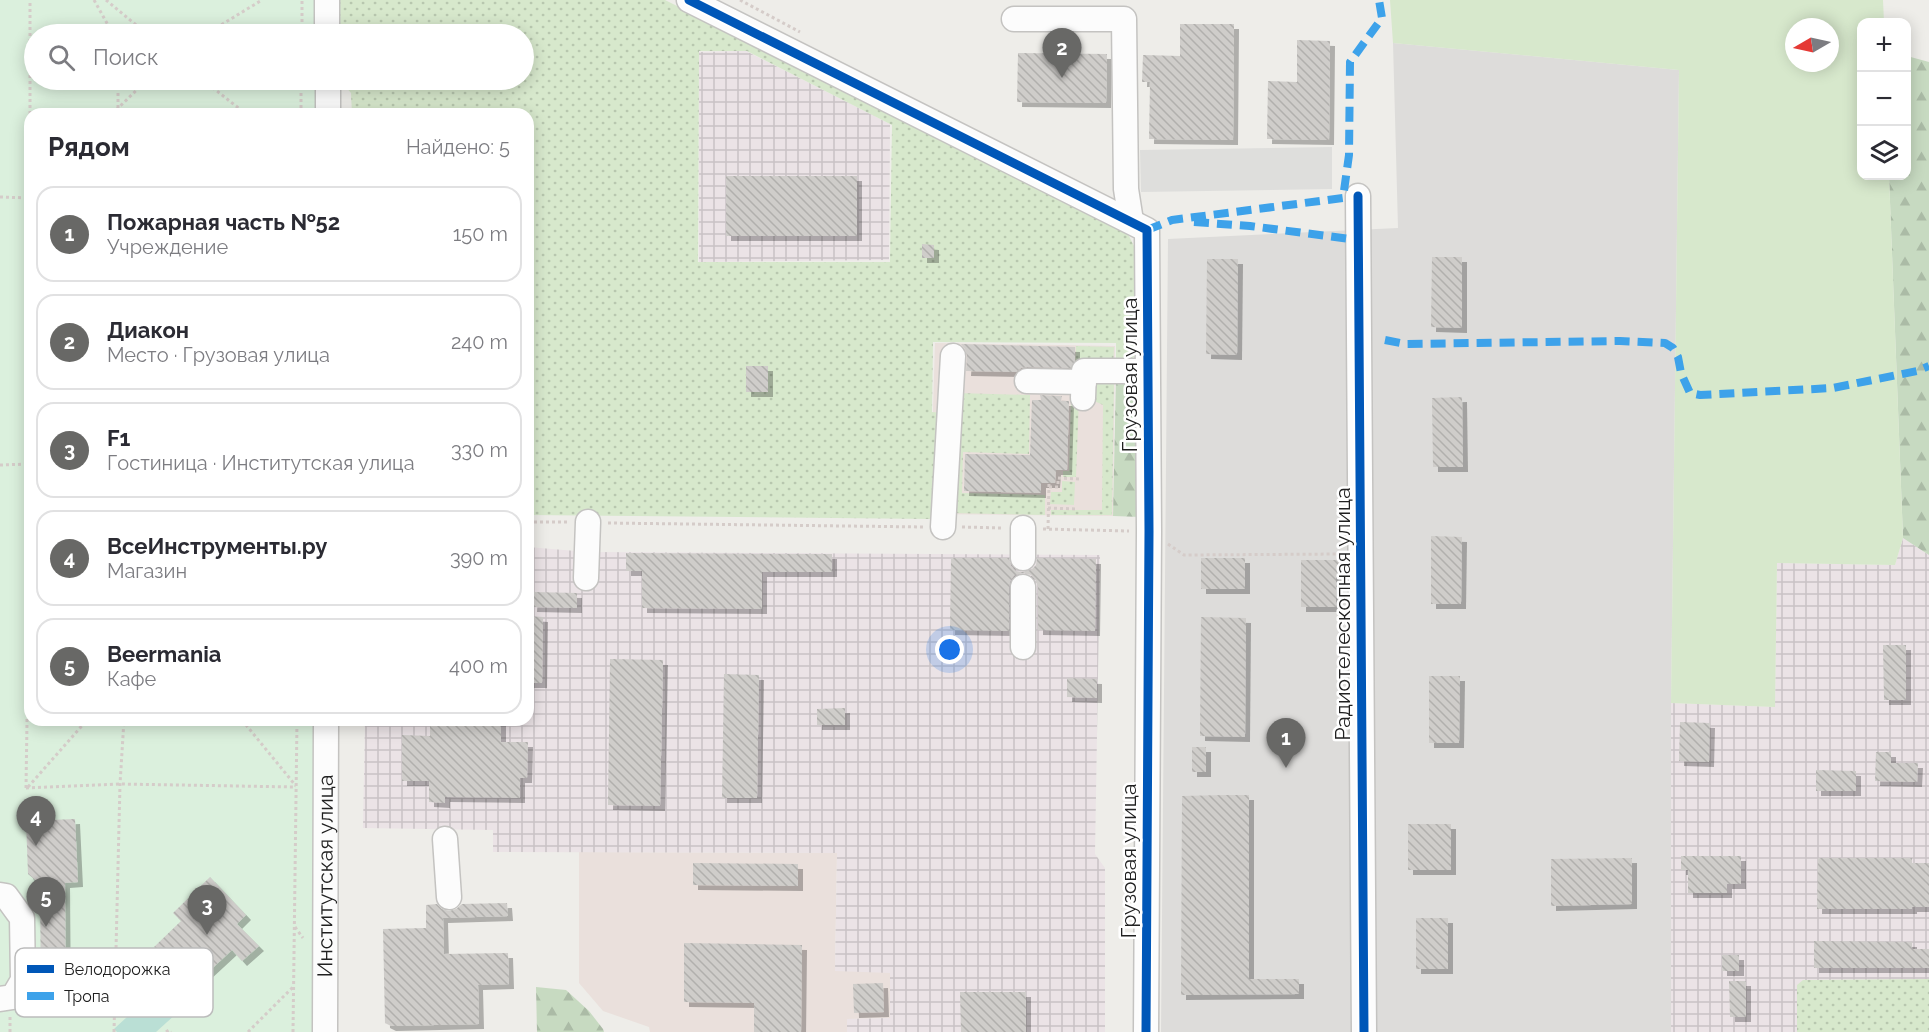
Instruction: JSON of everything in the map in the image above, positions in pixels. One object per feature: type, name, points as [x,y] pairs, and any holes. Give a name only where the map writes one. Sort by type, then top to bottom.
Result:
[{"type":"street","points":[[327,0],[327,24]]},
{"type":"street","name":"Грузовая улица","points":[[695,1],[1148,230],[1146,1032]]},
{"type":"street","points":[[1014,19],[1124,19],[1126,189],[1131,221]]},
{"type":"street","points":[[328,90],[328,108]]},
{"type":"street","name":"Радиотелескопная улица","points":[[1358,196],[1364,1032]]},
{"type":"street","points":[[943,527],[955,381],[953,356]]},
{"type":"street","points":[[1027,381],[1083,390],[1084,371],[1147,371]]},
{"type":"street","points":[[586,578],[588,522]]},
{"type":"street","points":[[1023,528],[1023,558]]},
{"type":"street","points":[[1023,587],[1023,647]]},
{"type":"street","name":"Институтская улица","points":[[325,1032],[326,726]]},
{"type":"street","points":[[445,839],[449,897]]},
{"type":"street","points":[[0,895],[6,896],[22,918],[22,948]]},
{"type":"street","points":[[0,999],[13,997],[15,994]]},
{"type":"path","points":[[30,0],[30,24]]},
{"type":"path","points":[[94,0],[107,24]]},
{"type":"path","points":[[106,0],[135,24]]},
{"type":"path","points":[[222,24],[262,0]]},
{"type":"path","points":[[302,0],[302,24]]},
{"type":"path","points":[[30,90],[30,108]]},
{"type":"path","points":[[118,90],[118,108]]},
{"type":"path","points":[[119,108],[137,90]]},
{"type":"path","points":[[216,90],[238,108]]},
{"type":"path","points":[[301,90],[301,108]]},
{"type":"path","points":[[0,197],[24,198]]},
{"type":"path","points":[[0,465],[24,464]]},
{"type":"path","points":[[1048,529],[1049,485],[1058,487],[1057,478],[1080,479]]},
{"type":"path","points":[[1048,508],[1078,509]]},
{"type":"path","points":[[26,788],[27,726]]},
{"type":"path","points":[[26,788],[82,726]]},
{"type":"path","points":[[116,948],[124,726]]},
{"type":"path","points":[[247,726],[296,787]]},
{"type":"path","points":[[293,1032],[297,726]]},
{"type":"path","points":[[26,788],[120,784],[296,787]]},
{"type":"path","points":[[294,926],[303,938]]},
{"type":"path","points":[[248,1032],[293,987]]},
{"type":"path","points":[[114,1017],[114,1032]]},
{"type":"path","points":[[166,1032],[169,1030],[171,1032]]},
{"type":"shaded area","points":[[1393,43],[1679,70],[1671,703],[1671,1032],[1161,1032],[1168,239],[1398,228]]},
{"type":"shaded area","points":[[746,51],[890,124],[889,260],[699,262],[699,52]]},
{"type":"shaded area","points":[[1332,147],[1332,189],[1141,192],[1140,150]]},
{"type":"shaded area","points":[[935,343],[1115,346],[1113,516],[930,514]]},
{"type":"shaded area","points":[[1903,538],[1929,555],[1929,1032],[1671,1032],[1671,703],[1775,707],[1777,563],[1895,565]]},
{"type":"shaded area","points":[[534,548],[588,552],[1100,555],[1095,854],[1105,868],[1105,1032],[847,1032],[847,1019],[890,1018],[890,973],[835,971],[837,853],[493,852],[493,830],[363,828],[365,726],[534,726]]},
{"type":"shaded area","points":[[579,852],[837,853],[835,970],[890,972],[890,1018],[848,1019],[847,1032],[650,1032],[649,1027],[603,1011],[579,983]]},
{"type":"green space","points":[[0,0],[319,0],[319,24],[24,24],[24,90],[319,90],[319,108],[24,108],[24,726],[317,726],[316,1032],[0,1032]]},
{"type":"green space","points":[[335,0],[665,0],[1116,226],[1129,236],[1136,250],[1138,350],[1126,363],[1116,367],[1116,343],[933,342],[932,412],[944,413],[934,519],[534,515],[534,108],[352,108],[351,93],[348,90],[534,90],[534,24],[334,24]],"holes":[[[699,51],[747,51],[892,125],[890,262],[698,262]]]},
{"type":"green space","points":[[1390,0],[1883,0],[1884,18],[1857,18],[1857,180],[1889,180],[1903,538],[1895,565],[1777,563],[1775,707],[1671,703],[1679,70],[1393,43]]},
{"type":"green space","points":[[1911,57],[1929,62],[1929,555],[1903,538],[1889,180],[1911,180]]},
{"type":"green space","points":[[1076,346],[1114,347],[1113,367],[1075,367]]},
{"type":"green space","points":[[1116,377],[1133,383],[1138,392],[1141,517],[1113,516]]},
{"type":"green space","points":[[1114,378],[1112,515],[1051,515],[1051,510],[1102,510],[1103,405],[1090,399],[1096,382]]},
{"type":"green space","points":[[956,393],[1030,395],[1029,454],[963,452],[962,493],[1045,495],[1045,515],[950,513]]},
{"type":"green space","points":[[1071,398],[1079,398],[1076,477],[1063,477],[1063,471],[1069,471]]},
{"type":"green space","points":[[1062,481],[1075,482],[1074,505],[1050,504],[1051,492],[1062,492]]},
{"type":"green space","points":[[1929,979],[1929,1032],[1797,1032],[1797,985],[1803,980]]},
{"type":"green space","points":[[536,987],[566,990],[589,1011],[604,1032],[537,1032]]},
{"type":"green space","points":[[127,1017],[173,1017],[156,1032],[117,1032],[114,1029]]},
{"type":"building","points":[[1180,24],[1234,24],[1233,140],[1149,139],[1150,82],[1142,82],[1143,55],[1180,56]]},
{"type":"building","points":[[1297,40],[1330,41],[1329,140],[1267,139],[1268,81],[1297,82]]},
{"type":"building","points":[[1018,53],[1107,54],[1106,103],[1017,102]]},
{"type":"building","points":[[726,176],[857,176],[857,236],[726,236]]},
{"type":"building","points":[[922,244],[934,245],[934,258],[922,258]]},
{"type":"building","points":[[1432,257],[1462,257],[1462,328],[1431,327]]},
{"type":"building","points":[[1207,259],[1238,259],[1237,355],[1206,354]]},
{"type":"building","points":[[961,344],[1075,347],[1075,361],[1071,368],[1027,367],[1016,372],[966,371],[967,356]]},
{"type":"building","points":[[746,366],[768,366],[768,392],[746,392]]},
{"type":"building","points":[[1040,395],[1062,396],[1061,401],[1069,401],[1067,470],[1056,470],[1055,483],[1041,483],[1041,493],[964,491],[965,454],[1030,455],[1032,400],[1041,400]]},
{"type":"building","points":[[1462,397],[1463,467],[1433,467],[1432,398]]},
{"type":"building","points":[[1431,536],[1462,537],[1461,604],[1431,604]]},
{"type":"building","points":[[626,553],[832,554],[832,572],[762,572],[762,609],[642,608],[642,571],[626,571]]},
{"type":"building","points":[[951,558],[1009,558],[1011,566],[1016,571],[1022,572],[1031,570],[1036,565],[1037,558],[1096,559],[1095,631],[1038,630],[1038,587],[1031,575],[1024,573],[1015,575],[1009,586],[1009,631],[950,630]]},
{"type":"building","points":[[1201,558],[1245,558],[1245,589],[1201,589]]},
{"type":"building","points":[[1301,560],[1345,560],[1345,577],[1336,577],[1336,607],[1301,607]]},
{"type":"building","points":[[534,592],[577,593],[577,608],[534,607]]},
{"type":"building","points":[[534,616],[543,617],[542,683],[534,683]]},
{"type":"building","points":[[1201,617],[1246,618],[1245,737],[1200,736]]},
{"type":"building","points":[[1883,645],[1906,645],[1906,700],[1884,700]]},
{"type":"building","points":[[610,659],[663,660],[660,806],[608,805]]},
{"type":"building","points":[[724,674],[759,675],[757,798],[722,798]]},
{"type":"building","points":[[1429,676],[1460,676],[1459,743],[1429,743]]},
{"type":"building","points":[[1067,678],[1097,679],[1097,698],[1067,697]]},
{"type":"building","points":[[845,708],[845,725],[817,725],[817,709]]},
{"type":"building","points":[[1680,722],[1710,723],[1709,762],[1679,761]]},
{"type":"building","points":[[430,726],[501,726],[501,742],[528,742],[527,778],[520,778],[520,798],[445,797],[445,803],[429,802],[429,781],[402,781],[402,735],[430,736]]},
{"type":"building","points":[[1192,747],[1206,747],[1206,772],[1192,772]]},
{"type":"building","points":[[1876,752],[1891,752],[1891,763],[1918,763],[1917,782],[1875,781]]},
{"type":"building","points":[[1816,770],[1856,771],[1856,791],[1816,791]]},
{"type":"building","points":[[1249,795],[1249,979],[1299,979],[1299,994],[1181,995],[1182,796]]},
{"type":"building","points":[[75,819],[78,882],[65,883],[66,948],[41,948],[40,884],[28,874],[26,821]]},
{"type":"building","points":[[1408,824],[1451,824],[1451,870],[1408,870]]},
{"type":"building","points":[[1681,856],[1741,856],[1741,884],[1727,884],[1727,893],[1688,893],[1688,870],[1681,870]]},
{"type":"building","points":[[1632,858],[1632,904],[1551,906],[1551,859]]},
{"type":"building","points":[[1818,858],[1912,858],[1912,863],[1929,863],[1929,907],[1817,909]]},
{"type":"building","points":[[693,863],[798,864],[798,886],[693,885]]},
{"type":"building","points":[[210,877],[246,915],[237,924],[259,946],[242,961],[232,950],[213,968],[213,948],[155,948],[181,921],[173,913]]},
{"type":"building","points":[[507,903],[508,916],[443,918],[444,954],[508,953],[509,984],[478,985],[479,1024],[391,1026],[385,1023],[383,929],[426,928],[426,905],[437,904],[449,911],[462,904]]},
{"type":"building","points":[[1416,918],[1448,918],[1448,969],[1416,969]]},
{"type":"building","points":[[1814,941],[1912,942],[1912,949],[1929,949],[1929,968],[1814,968]]},
{"type":"building","points":[[684,943],[802,945],[801,1032],[754,1032],[754,1003],[684,1002]]},
{"type":"building","points":[[1722,955],[1739,955],[1739,971],[1722,971]]},
{"type":"building","points":[[1729,981],[1746,981],[1746,1017],[1730,1017]]},
{"type":"building","points":[[883,983],[884,1012],[854,1013],[853,984]]},
{"type":"building","points":[[960,992],[1026,992],[1026,1032],[961,1032]]},
{"type":"marked path","points":[[1147,230],[1172,220],[1343,198],[1349,155],[1350,62],[1382,18],[1379,0]]},
{"type":"marked path","points":[[1194,222],[1250,226],[1358,240]]},
{"type":"marked path","points":[[1385,340],[1405,344],[1620,341],[1665,343],[1673,348],[1678,357],[1681,373],[1690,393],[1700,395],[1833,388],[1917,371],[1929,366]]},
{"type":"cycle path","points":[[689,0],[1147,230],[1149,531],[1146,1032]]},
{"type":"cycle path","points":[[1358,196],[1364,1032]]},
{"type":"place","name":"Диакон","points":[[1062,78]]},
{"type":"place","name":"Пожарная часть №52","points":[[1286,768]]},
{"type":"place","name":"ВсеИнструменты.ру","points":[[36,846]]},
{"type":"place","name":"Beermania","points":[[46,927]]},
{"type":"place","name":"F1","points":[[207,935]]}]
